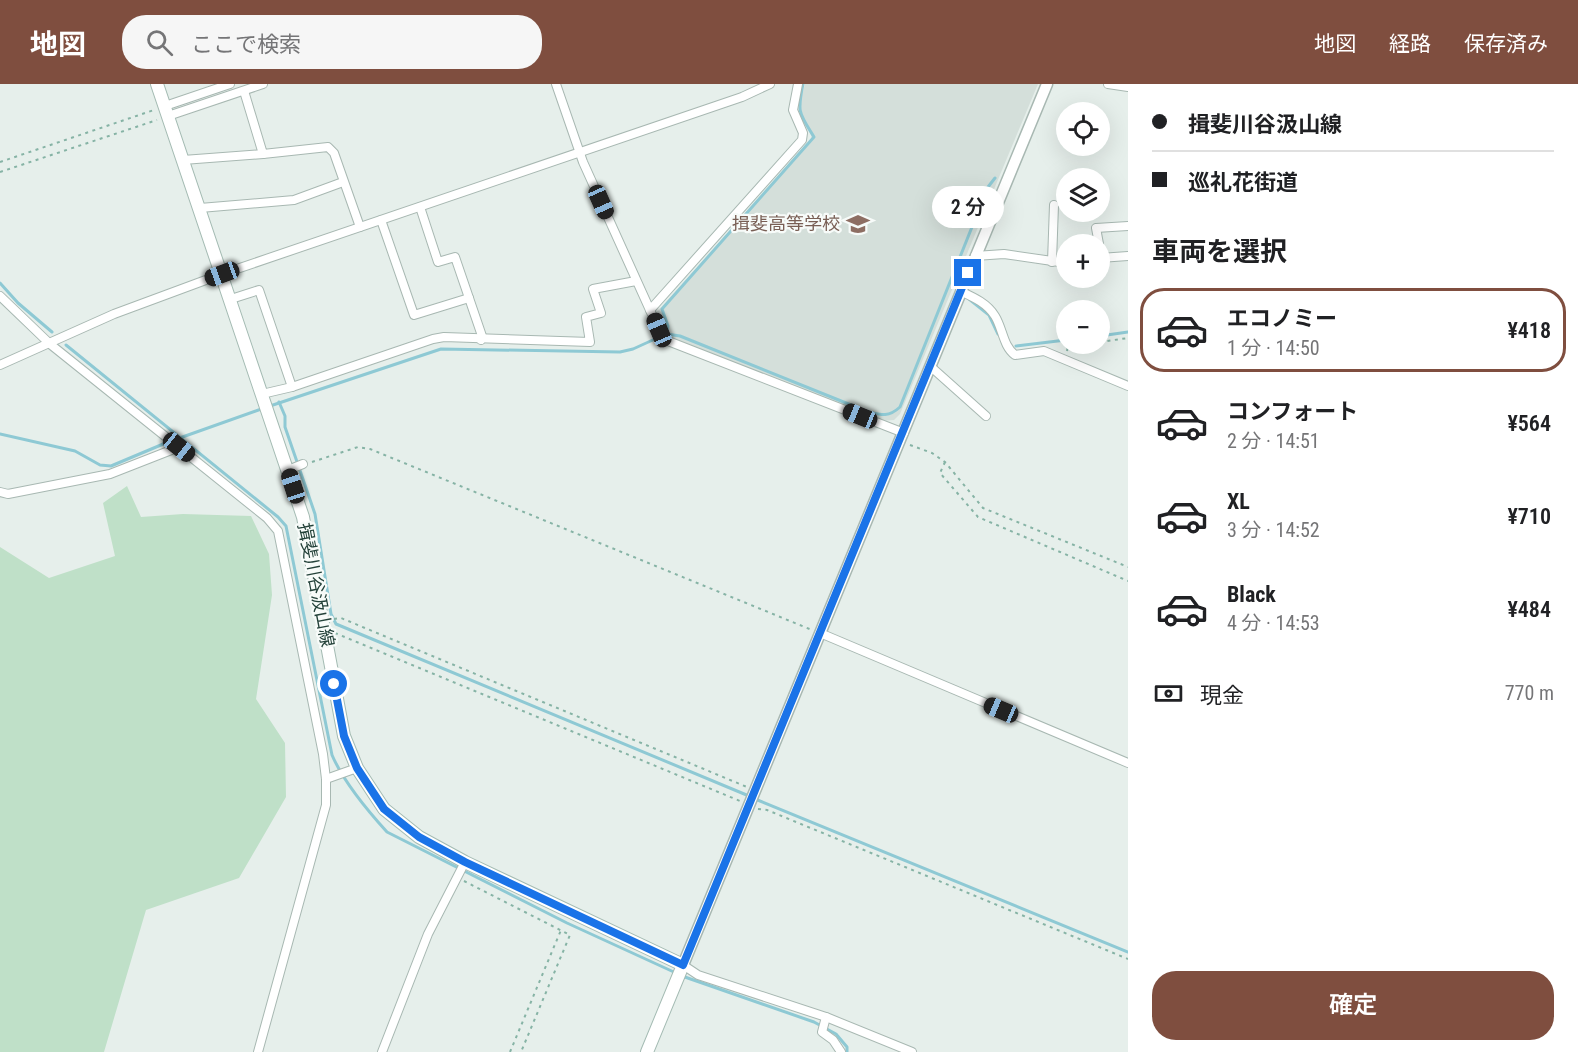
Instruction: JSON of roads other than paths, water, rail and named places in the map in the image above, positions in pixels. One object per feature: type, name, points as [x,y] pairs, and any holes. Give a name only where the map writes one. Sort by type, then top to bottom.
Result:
[{"type":"main road","name":"揖斐川谷汲山線","points":[[157,84],[303,517],[344,736],[357,768],[384,809],[419,837],[465,862],[683,965]]},
{"type":"main road","points":[[647,1052],[683,965]]},
{"type":"street","points":[[166,111],[230,84]]},
{"type":"street","points":[[166,111],[263,84]]},
{"type":"street","points":[[556,84],[580,153],[636,281],[659,330],[668,341],[902,437]]},
{"type":"street","points":[[0,365],[114,314],[222,274],[742,98],[770,84]]},
{"type":"street","points":[[650,310],[802,140],[803,133],[793,110],[798,84]]},
{"type":"street","points":[[912,1052],[826,1017],[698,975],[683,965],[1047,84]]},
{"type":"street","points":[[1108,84],[1128,87]]},
{"type":"street","points":[[243,91],[263,153]]},
{"type":"street","points":[[183,160],[328,147],[334,153],[360,227]]},
{"type":"street","points":[[200,208],[294,200],[343,182]]},
{"type":"street","points":[[1052,262],[1054,205]]},
{"type":"street","points":[[420,207],[438,262],[455,257],[482,336],[481,340]]},
{"type":"street","points":[[381,220],[414,315],[469,298]]},
{"type":"street","points":[[1097,234],[1096,228],[1128,226]]},
{"type":"street","points":[[1110,253],[1128,256]]},
{"type":"street","points":[[975,256],[1004,254],[1056,262]]},
{"type":"street","points":[[262,394],[292,387],[444,337],[590,342],[586,317],[601,313],[593,289],[636,281]]},
{"type":"street","points":[[231,300],[259,290],[292,387]]},
{"type":"street","points":[[960,291],[983,302],[995,316],[1009,350],[1015,355],[1044,351],[1128,387]]},
{"type":"street","points":[[0,296],[50,344],[267,518],[278,531],[326,778],[326,805],[258,1052]]},
{"type":"street","points":[[930,366],[986,416]]},
{"type":"street","points":[[0,492],[8,494],[110,474],[179,447]]},
{"type":"street","points":[[288,470],[303,465]]},
{"type":"street","points":[[820,633],[1128,763]]},
{"type":"street","points":[[326,778],[357,768]]},
{"type":"street","points":[[382,1052],[428,934],[465,862]]},
{"type":"street","points":[[826,1017],[822,1032],[833,1040],[841,1052]]},
{"type":"waterway","points":[[667,334],[668,326],[662,309],[814,137],[801,112],[803,84]]},
{"type":"waterway","points":[[667,334],[680,336],[866,411],[880,414],[892,413],[900,407],[988,187],[995,178]]},
{"type":"waterway","points":[[0,283],[18,303],[52,332]]},
{"type":"waterway","points":[[969,299],[989,315],[998,334]]},
{"type":"waterway","points":[[1110,335],[1128,332]]},
{"type":"waterway","points":[[270,406],[441,349],[620,352],[655,339]]},
{"type":"waterway","points":[[1016,346],[1056,341]]},
{"type":"waterway","points":[[66,345],[278,517],[286,526],[332,755],[349,786],[387,832],[567,923],[676,973]]},
{"type":"waterway","points":[[279,402],[285,416],[285,427],[315,514],[331,614],[336,624],[749,796]]},
{"type":"waterway","points":[[174,440],[264,408]]},
{"type":"waterway","points":[[0,434],[75,451],[100,465],[111,466],[168,442]]},
{"type":"waterway","points":[[755,799],[1128,952]]},
{"type":"waterway","points":[[682,976],[814,1022],[836,1034],[847,1047],[847,1052]]},
{"type":"place","name":"揖斐高等学校","points":[[858,224]]}]
